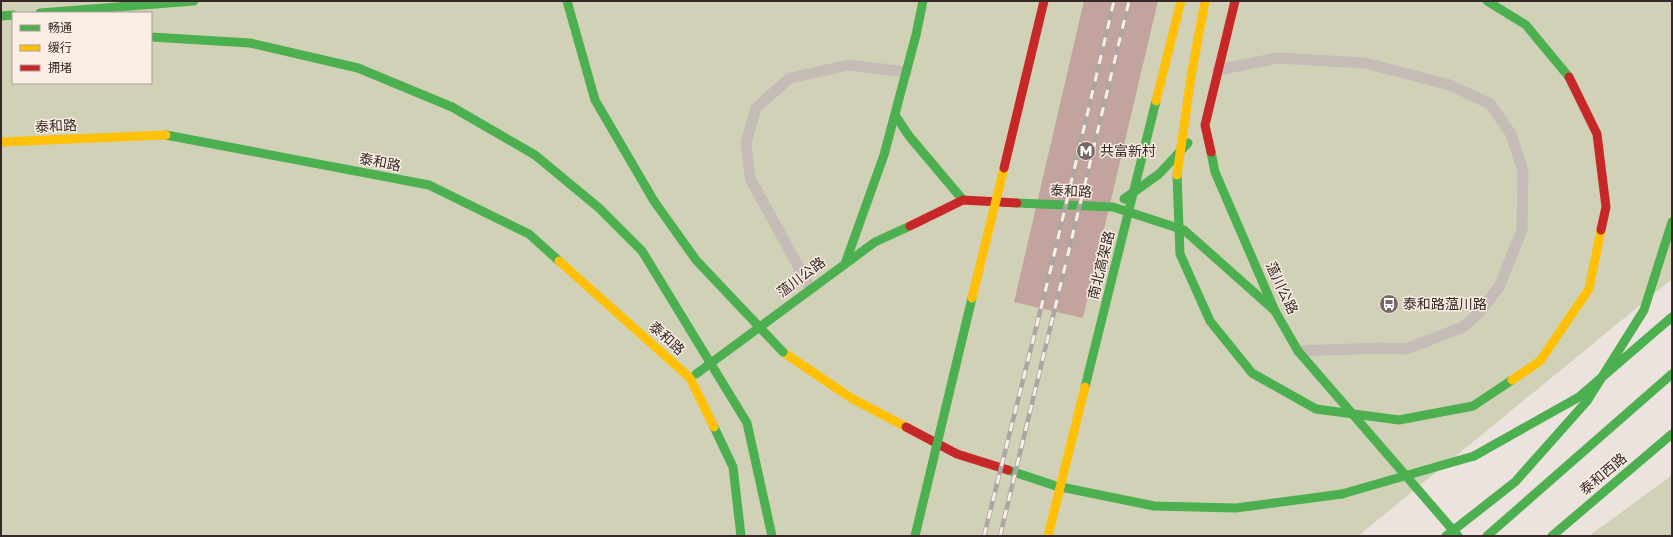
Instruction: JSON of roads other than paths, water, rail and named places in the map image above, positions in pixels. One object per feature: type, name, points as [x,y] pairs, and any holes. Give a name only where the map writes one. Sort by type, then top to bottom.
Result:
[{"type":"main road","points":[[80,12],[194,1]]},
{"type":"main road","points":[[566,1],[595,100],[654,201],[696,260],[783,352],[851,398],[957,454],[1056,486],[1162,506],[1236,508],[1342,494],[1474,456],[1579,397],[1672,317]]},
{"type":"main road","name":"蕰川公路","points":[[690,378],[846,262],[884,155],[923,1]]},
{"type":"main road","points":[[915,536],[1044,1]]},
{"type":"main road","name":"南北高架路","points":[[1048,536],[1181,1]]},
{"type":"main road","points":[[1205,1],[1191,77],[1177,174],[1180,254],[1210,321],[1252,373],[1316,408],[1399,420],[1473,406],[1540,361],[1589,289],[1606,207],[1597,134],[1570,77],[1526,25],[1487,1]]},
{"type":"main road","name":"蕰川公路","points":[[1236,1],[1205,125],[1215,172],[1275,311],[1298,351],[1458,536]]},
{"type":"main road","points":[[1,16],[12,15]]},
{"type":"main road","points":[[152,37],[250,43],[358,68],[452,107],[536,155],[599,208],[642,251],[748,424],[772,536]]},
{"type":"main road","points":[[895,115],[909,136],[964,200]]},
{"type":"main road","points":[[1113,207],[1159,174],[1205,125]]},
{"type":"main road","name":"泰和路","points":[[1,142],[166,135],[428,186],[529,234],[690,378]]},
{"type":"main road","points":[[923,502],[992,178]]},
{"type":"main road","name":"泰和路","points":[[846,262],[875,242],[964,200],[1113,207],[1184,230],[1275,311]]},
{"type":"main road","points":[[1446,536],[1515,482],[1587,401],[1644,310],[1672,222]]},
{"type":"main road","points":[[1486,536],[1672,374]]},
{"type":"main road","points":[[690,378],[733,467],[741,536]]},
{"type":"main road","name":"泰和西路","points":[[1552,536],[1672,434]]},
{"type":"lane","points":[[1218,70],[1277,58],[1365,63],[1450,84],[1490,104],[1511,134],[1523,170],[1522,230],[1499,287],[1478,314],[1463,327],[1406,349],[1383,348],[1298,351]]},
{"type":"lane","points":[[810,288],[750,178],[746,143],[756,108],[790,78],[849,65],[906,72]]},
{"type":"railway","points":[[984,536],[1050,272],[1114,1]]},
{"type":"railway","points":[[1000,536],[1129,1]]},
{"type":"place","name":"共富新村","points":[[1086,151]]},
{"type":"place","name":"泰和路蕰川路","points":[[1389,304]]}]
